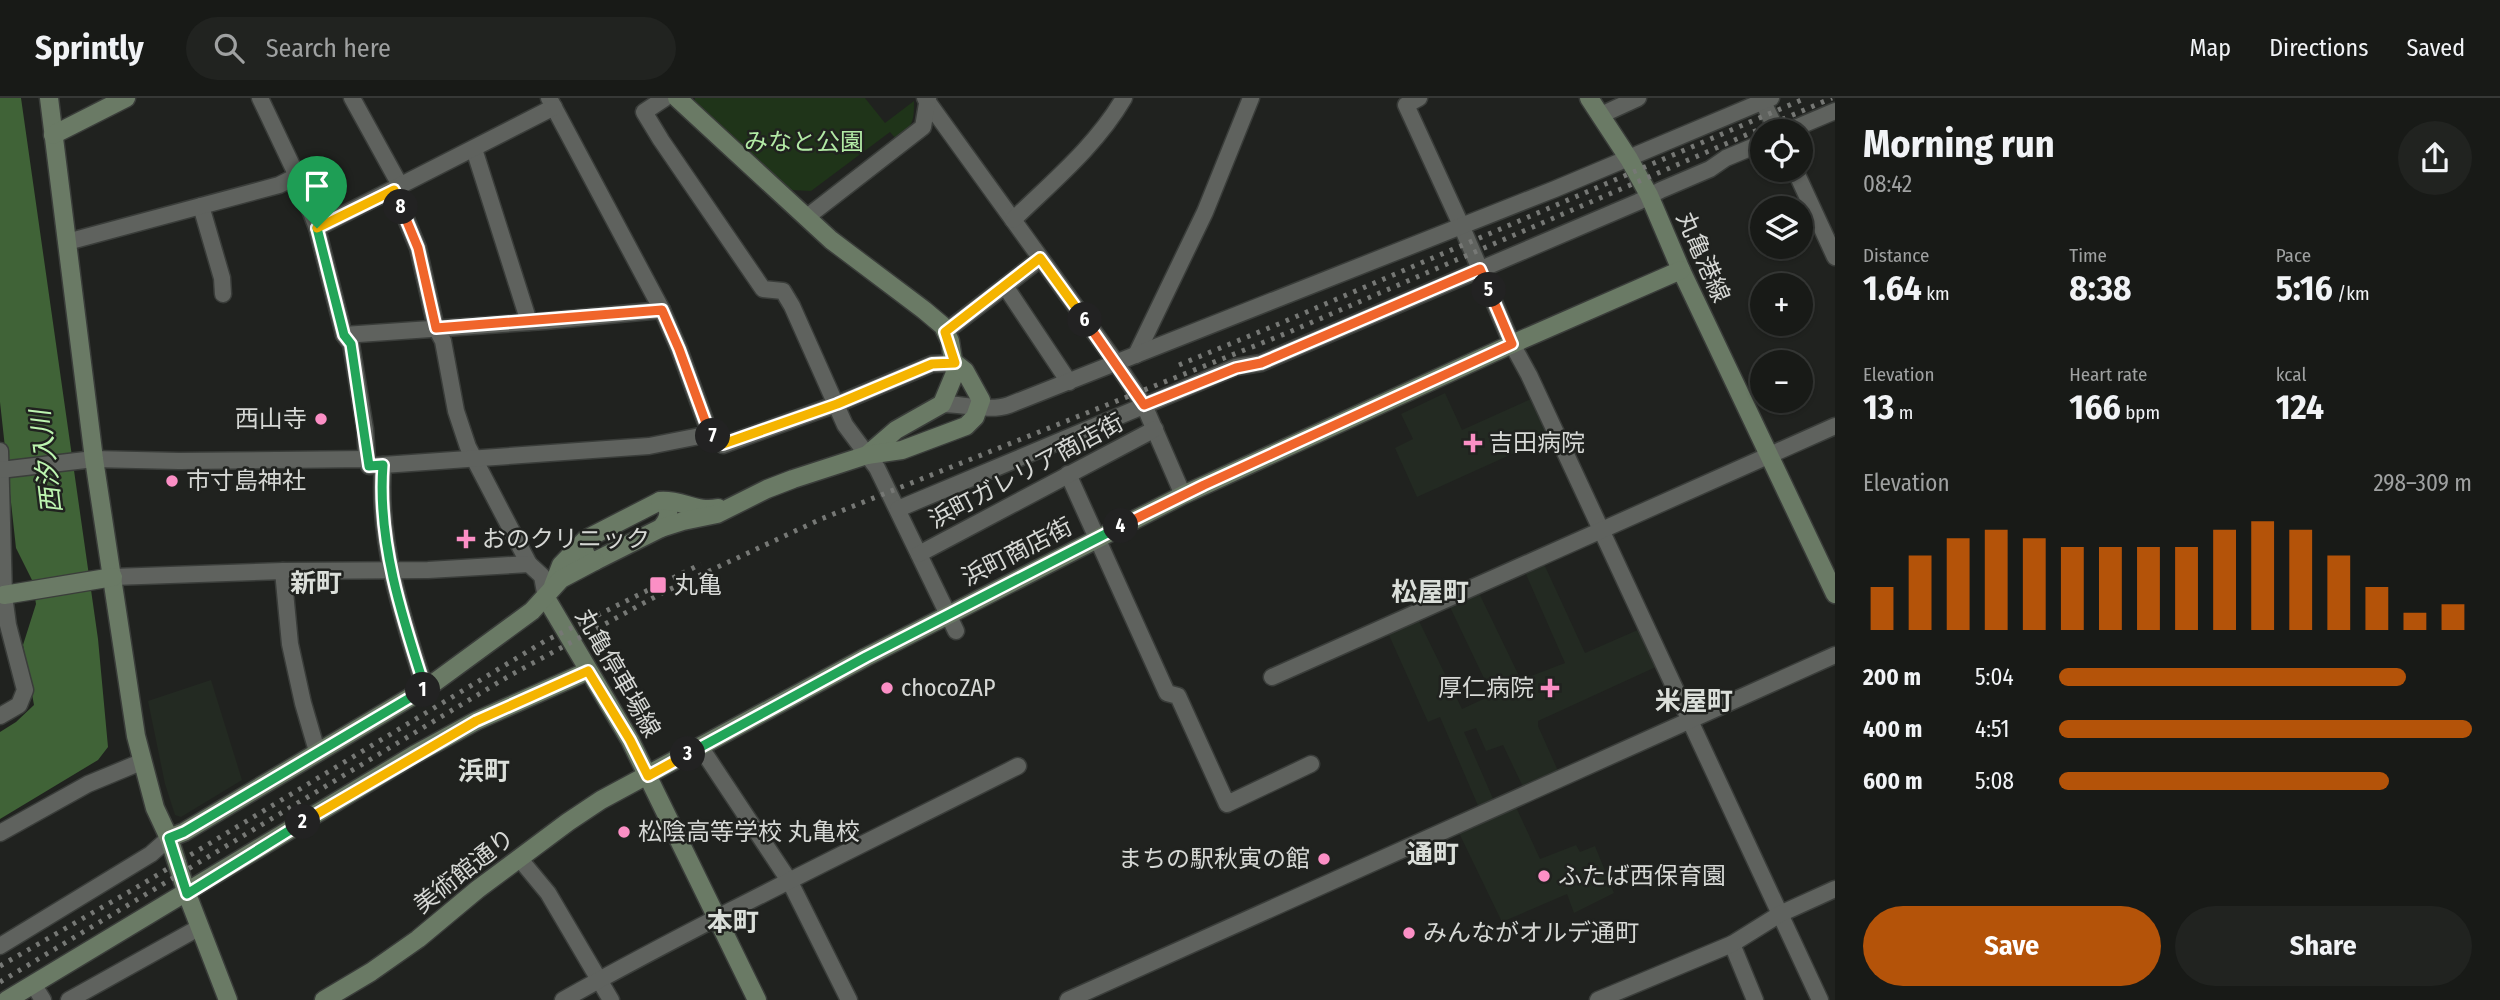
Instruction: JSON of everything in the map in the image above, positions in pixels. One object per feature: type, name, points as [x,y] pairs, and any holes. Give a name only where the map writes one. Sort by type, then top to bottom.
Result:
[{"type":"street","points":[[48,98],[67,242],[87,459],[113,577],[141,762],[155,808],[169,838],[187,894],[228,1000]]},
{"type":"street","points":[[53,135],[126,98]]},
{"type":"street","points":[[260,98],[297,176],[317,228],[344,335],[351,344],[365,429],[384,504],[391,569],[425,688]]},
{"type":"street","points":[[352,98],[398,188],[418,248],[436,328],[443,341],[456,411],[473,458],[530,564],[542,576],[546,598]]},
{"type":"street","points":[[665,98],[644,112],[763,289],[783,291],[845,425],[877,468],[952,623]]},
{"type":"street","points":[[677,98],[831,240],[943,326],[955,363],[955,373],[942,404]]},
{"type":"street","points":[[1013,220],[1059,179],[1116,112],[1124,98]]},
{"type":"street","points":[[1136,355],[1205,212],[1251,98]]},
{"type":"street","name":"丸亀港線","points":[[1589,98],[1649,195],[1681,271],[1835,594]]},
{"type":"street","points":[[1601,115],[1638,98]]},
{"type":"street","points":[[807,217],[923,127],[926,99]]},
{"type":"street","points":[[926,99],[1144,405],[1183,495]]},
{"type":"street","points":[[867,455],[896,430],[942,404],[999,409],[1629,159],[1765,99],[1772,119]]},
{"type":"street","points":[[1409,100],[1512,344],[1820,1000]]},
{"type":"street","points":[[0,946],[151,854],[169,838],[184,832],[425,688],[546,598],[561,579],[661,528],[704,518],[793,479],[867,455],[902,450],[966,426],[975,417],[980,406],[981,400],[965,372],[955,363],[932,364],[837,404],[723,444],[710,434],[662,310],[551,103],[474,149],[317,228]]},
{"type":"street","points":[[1813,120],[1835,111]]},
{"type":"street","points":[[898,509],[1144,405],[1236,368],[1261,363],[1638,202],[1710,170],[1726,158],[1750,148]]},
{"type":"street","points":[[474,149],[529,322]]},
{"type":"street","points":[[67,242],[279,185],[297,176]]},
{"type":"street","points":[[1801,182],[1835,257]]},
{"type":"street","points":[[201,206],[222,278],[223,294]]},
{"type":"street","points":[[945,332],[1040,258]]},
{"type":"street","name":"浜町商店街","points":[[701,747],[952,623],[1097,538],[1183,495],[1512,344],[1681,271]]},
{"type":"street","points":[[1005,286],[1069,382]]},
{"type":"street","points":[[344,335],[662,310]]},
{"type":"street","points":[[1272,677],[1835,426]]},
{"type":"street","name":"浜町ガレリア商店街","points":[[919,554],[1155,429]]},
{"type":"street","points":[[0,470],[87,459],[375,462],[473,458],[649,446],[710,434]]},
{"type":"street","points":[[0,451],[4,626],[25,690],[19,705],[0,716]]},
{"type":"street","points":[[1069,474],[1167,693],[1178,696],[1227,804],[1311,764]]},
{"type":"street","points":[[546,598],[561,565],[586,539],[660,501],[673,500],[698,509],[712,510],[731,505]]},
{"type":"street","points":[[660,501],[665,503],[669,512],[661,528]]},
{"type":"street","points":[[586,539],[584,553],[590,561],[595,561]]},
{"type":"street","points":[[4,595],[113,577],[282,571],[428,570],[530,564]]},
{"type":"street","points":[[282,571],[290,644],[317,751]]},
{"type":"street","name":"丸亀停車場線","points":[[546,598],[630,740],[642,779],[757,1000]]},
{"type":"street","points":[[1068,1000],[1835,655]]},
{"type":"street","points":[[6,1000],[187,894],[414,755],[476,721],[588,671]]},
{"type":"street","points":[[701,747],[790,882],[849,1000]]},
{"type":"street","name":"美術館通り","points":[[324,1000],[418,939],[478,889],[568,822],[601,800],[701,747]]},
{"type":"street","points":[[0,833],[88,784],[141,762]]},
{"type":"street","points":[[563,1000],[688,932],[1018,766]]},
{"type":"street","points":[[519,858],[548,893],[611,1000]]},
{"type":"street","points":[[1598,1000],[1732,944],[1780,914],[1835,889]]},
{"type":"street","points":[[69,1000],[200,927]]},
{"type":"street","points":[[1732,944],[1755,1000]]},
{"type":"street","points":[[33,984],[43,1000]]},
{"type":"shaded area","name":"吉田病院","points":[[1445,393],[1462,430],[1533,398],[1550,437],[1417,497],[1395,448],[1413,439],[1401,414]]},
{"type":"shaded area","name":"厚仁病院","points":[[1544,564],[1585,653],[1640,629],[1658,666],[1538,721],[1559,773],[1524,789],[1503,745],[1486,751],[1476,728],[1464,732],[1494,801],[1479,808],[1440,717],[1428,722],[1388,633],[1418,619],[1462,709],[1492,695],[1449,605],[1478,591],[1521,680],[1565,663],[1525,572]]},
{"type":"shaded area","points":[[211,680],[242,780],[181,817],[175,815],[165,784],[148,701]]},
{"type":"shaded area","name":"ふたば西保育園","points":[[1516,807],[1540,859],[1576,845],[1580,852],[1595,846],[1614,893],[1574,913],[1567,894],[1502,922],[1459,833]]},
{"type":"green space","name":"みなと公園","points":[[695,98],[865,98],[885,123],[914,101],[914,114],[909,127],[896,139],[890,132],[811,191],[791,190],[695,101]]},
{"type":"water","name":"西汐入川","points":[[0,98],[21,98],[98,639],[108,747],[98,760],[0,819],[0,732],[16,722],[34,705],[23,645],[36,604],[32,580],[16,548],[0,402]]},
{"type":"railway","points":[[1179,365],[1806,98]]},
{"type":"railway","points":[[0,982],[509,676],[664,592],[821,519],[1287,333],[1832,98]]},
{"type":"railway","points":[[0,966],[134,889],[545,641],[701,564]]},
{"type":"place","name":"西山寺","points":[[321,419]]},
{"type":"place","name":"吉田病院","points":[[1473,443]]},
{"type":"place","name":"市寸島神社","points":[[172,481]]},
{"type":"place","name":"おのクリニック","points":[[466,539]]},
{"type":"place","name":"丸亀","points":[[658,585]]},
{"type":"place","name":"chocoZAP","points":[[887,688]]},
{"type":"place","name":"厚仁病院","points":[[1550,688]]},
{"type":"place","name":"松陰高等学校 丸亀校","points":[[624,832]]},
{"type":"place","name":"まちの駅秋寅の館","points":[[1324,859]]},
{"type":"place","name":"ふたば西保育園","points":[[1544,876]]},
{"type":"place","name":"みんながオルデ通町","points":[[1409,933]]},
{"type":"district","name":"新町","points":[[316,583]]},
{"type":"district","name":"松屋町","points":[[1430,592]]},
{"type":"district","name":"米屋町","points":[[1694,701]]},
{"type":"district","name":"浜町","points":[[484,771]]},
{"type":"district","name":"通町","points":[[1433,854]]},
{"type":"district","name":"本町","points":[[733,922]]},
{"type":"route","points":[[394,190],[418,248],[436,328],[662,310],[710,434],[723,444],[837,404],[932,364],[955,363],[945,332],[1040,258],[1144,405],[1236,368],[1261,363],[1480,269],[1512,344],[1204,485],[1097,538],[866,657],[648,776],[630,740],[588,671],[476,721],[414,755],[187,894],[169,838],[184,832],[425,688],[391,569],[383,465],[369,466],[367,459],[365,429],[351,344],[344,335],[317,228],[394,190]]}]
